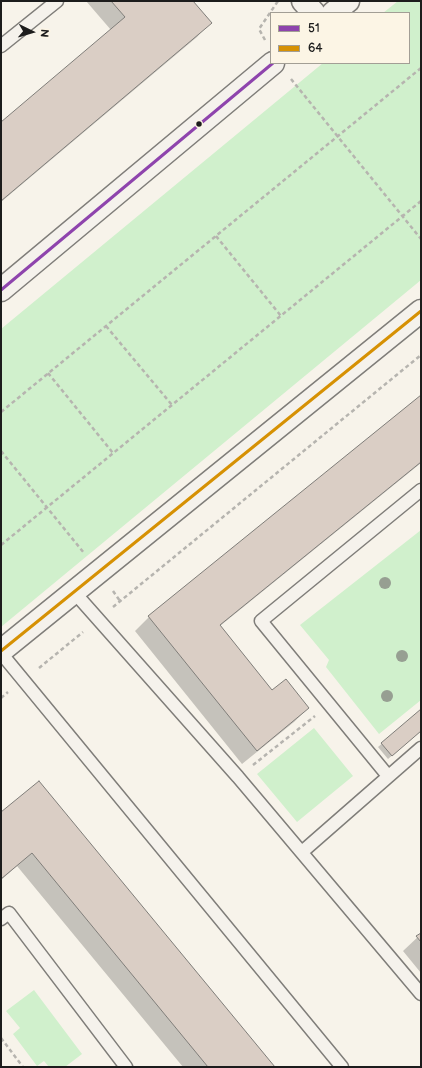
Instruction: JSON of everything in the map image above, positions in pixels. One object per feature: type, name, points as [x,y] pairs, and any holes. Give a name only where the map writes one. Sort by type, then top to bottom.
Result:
[{"type":"main road","points":[[303,1],[313,12]]},
{"type":"main road","points":[[334,12],[348,1]]},
{"type":"main road","points":[[1,290],[272,64]]},
{"type":"main road","points":[[1,652],[98,571],[421,311]]},
{"type":"lane","points":[[1,46],[57,1]]},
{"type":"lane","points":[[388,776],[261,621],[421,490]]},
{"type":"lane","points":[[74,592],[238,777],[421,994]]},
{"type":"lane","points":[[1,652],[342,1067]]},
{"type":"lane","points":[[302,852],[421,748]]},
{"type":"lane","points":[[1,919],[9,913],[126,1067]]},
{"type":"path","points":[[271,12],[279,1]]},
{"type":"path","points":[[270,14],[259,29],[270,50]]},
{"type":"path","points":[[278,64],[421,239]]},
{"type":"path","points":[[1,412],[337,136],[420,70]]},
{"type":"path","points":[[1,545],[421,201]]},
{"type":"path","points":[[216,236],[281,316]]},
{"type":"path","points":[[106,326],[172,406]]},
{"type":"path","points":[[1,698],[421,355]]},
{"type":"path","points":[[48,373],[113,453]]},
{"type":"path","points":[[1,451],[98,571]]},
{"type":"path","points":[[238,777],[329,704]]},
{"type":"path","points":[[1,1038],[23,1067]]},
{"type":"green space","points":[[398,1],[421,1],[421,280],[1,627],[1,329],[322,64],[410,64],[410,12],[384,12]]},
{"type":"green space","points":[[421,530],[421,700],[379,734],[326,667],[329,660],[300,625]]},
{"type":"green space","points":[[314,728],[353,776],[297,822],[257,774]]},
{"type":"green space","points":[[34,990],[82,1054],[65,1067],[49,1067],[44,1061],[37,1066],[13,1034],[20,1028],[6,1011]]},
{"type":"building","points":[[111,1],[193,1],[212,23],[1,201],[1,122],[125,17]]},
{"type":"building","points":[[421,395],[421,462],[220,625],[272,690],[286,679],[309,708],[257,751],[148,616]]},
{"type":"building","points":[[421,709],[421,731],[392,756],[381,743]]},
{"type":"building","points":[[39,781],[275,1067],[208,1067],[32,853],[1,879],[1,812]]},
{"type":"building","points":[[421,933],[421,942],[416,936]]},
{"type":"transit line","name":"51","points":[[1,290],[272,64]]},
{"type":"transit line","name":"64","points":[[1,651],[421,311]]}]
